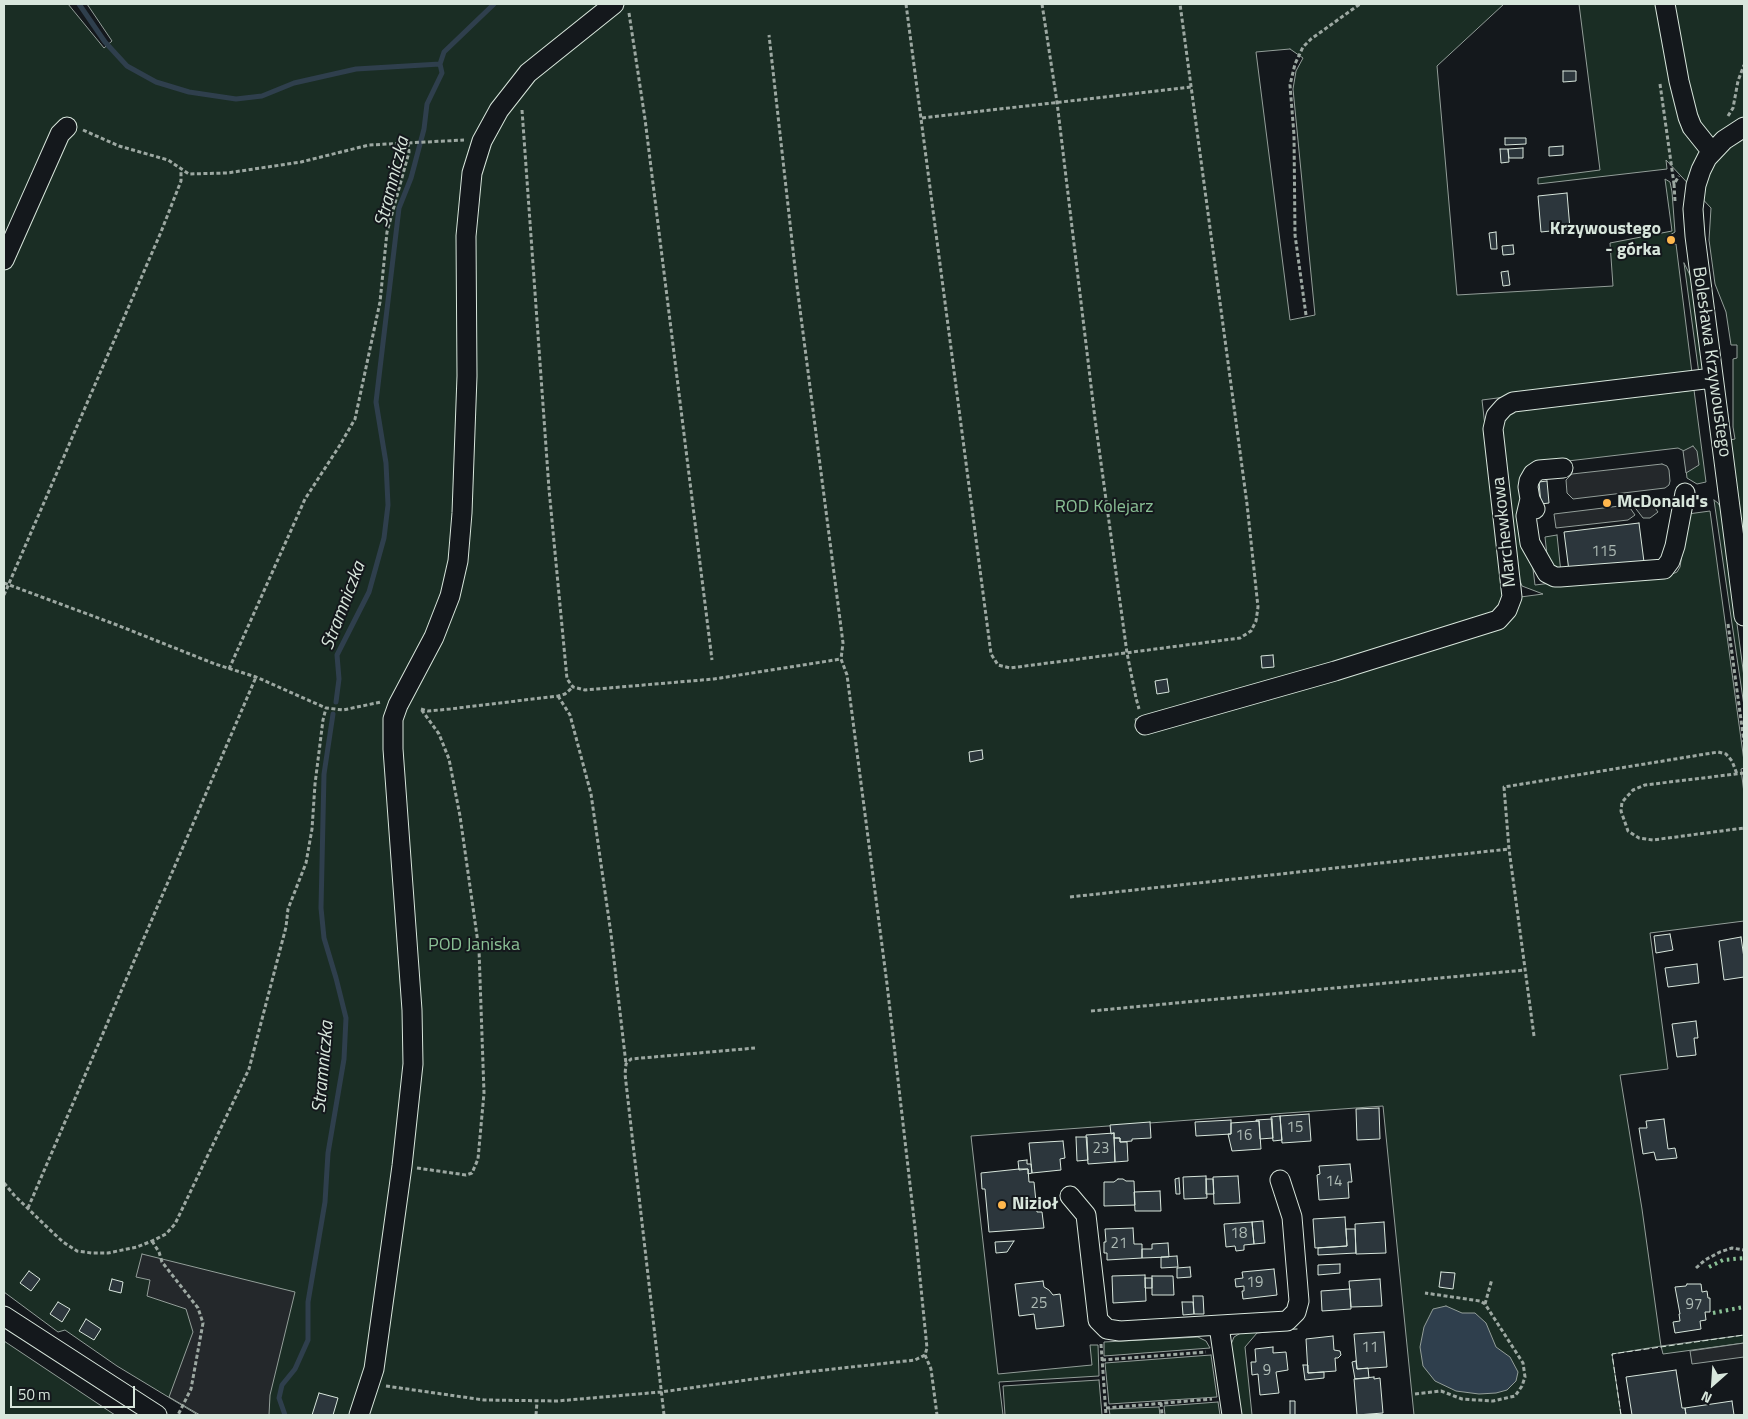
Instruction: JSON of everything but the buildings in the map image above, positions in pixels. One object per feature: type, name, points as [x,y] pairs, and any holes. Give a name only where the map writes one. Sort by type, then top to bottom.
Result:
[{"type":"street","points":[[1665,4],[1679,81],[1688,117],[1692,127],[1712,152]]},
{"type":"street","points":[[359,1415],[374,1369],[402,1166],[413,1064],[412,1010],[393,749],[393,719],[434,637],[450,596],[458,561],[462,513],[467,376],[466,236],[472,173],[482,142],[499,110],[528,73],[621,6]]},
{"type":"street","points":[[4,260],[60,134],[67,126]]},
{"type":"street","name":"Bolesława Krzywoustego","points":[[1744,127],[1724,140],[1704,163],[1696,185],[1693,218],[1744,616]]},
{"type":"street","name":"Marchewkowa","points":[[1145,725],[1335,671],[1498,620],[1507,610],[1512,597],[1494,429],[1496,416],[1504,407],[1513,402],[1713,378]]},
{"type":"street","points":[[1563,468],[1539,470],[1533,474],[1529,481],[1530,499],[1526,516],[1530,543],[1547,573],[1555,577],[1664,569],[1670,561],[1676,546],[1685,492]]},
{"type":"street","points":[[1070,1196],[1086,1215],[1098,1320],[1108,1329],[1120,1331],[1287,1321],[1293,1317],[1299,1307],[1292,1217],[1280,1180]]},
{"type":"street","points":[[4,1316],[157,1415]]},
{"type":"street","points":[[1219,1326],[1232,1415]]},
{"type":"path","points":[[906,4],[991,654],[998,665],[1010,668],[1240,638],[1251,631],[1256,621],[1258,607],[1247,504],[1180,4]]},
{"type":"path","points":[[1042,4],[1057,102],[1095,419],[1127,653],[1136,698],[1145,725]]},
{"type":"path","points":[[1306,315],[1295,236],[1294,151],[1290,85],[1295,64],[1303,47],[1311,39],[1360,4]]},
{"type":"path","points":[[621,6],[650,158],[712,660]]},
{"type":"path","points":[[769,35],[797,286],[843,643],[841,660],[847,674],[885,974],[916,1238],[927,1348],[925,1355],[931,1369],[937,1415]]},
{"type":"path","points":[[1660,82],[1674,184]]},
{"type":"path","points":[[922,118],[1191,87]]},
{"type":"path","points":[[514,91],[520,99],[523,114],[548,479],[560,623],[567,679],[573,687],[585,690],[714,679],[841,660]]},
{"type":"path","points":[[67,126],[77,128],[119,146],[168,160],[189,174],[226,173],[301,162],[369,145],[462,140],[482,142]]},
{"type":"path","points":[[230,669],[305,499],[340,446],[355,419],[380,302],[387,232],[409,152],[408,143]]},
{"type":"path","points":[[4,595],[6,584],[161,232],[181,181],[182,170]]},
{"type":"path","points":[[6,584],[256,678],[326,708],[344,710],[382,702],[400,703],[428,711],[558,696],[565,694],[573,687]]},
{"type":"path","points":[[28,1208],[256,678]]},
{"type":"path","points":[[558,696],[570,715],[591,794],[611,934],[664,1415]]},
{"type":"path","points":[[4,1183],[63,1242],[77,1251],[108,1253],[136,1247],[166,1234],[175,1224],[249,1069],[286,927],[288,909],[306,863],[312,829],[315,784],[326,708]]},
{"type":"path","points":[[402,1166],[466,1175],[472,1173],[478,1159],[484,1093],[479,950],[460,816],[449,759],[439,734],[421,709]]},
{"type":"path","points":[[1534,1036],[1504,787],[1718,752],[1726,754],[1732,761],[1738,774]]},
{"type":"path","points":[[1744,774],[1645,785],[1632,790],[1622,802],[1620,811],[1628,831],[1639,838],[1653,840],[1744,828]]},
{"type":"path","points":[[1070,897],[1510,849]]},
{"type":"path","points":[[1091,1011],[1525,970]]},
{"type":"path","points":[[626,1064],[631,1059],[755,1048]]},
{"type":"path","points":[[152,1241],[159,1252],[162,1262],[198,1308],[203,1323],[191,1389],[178,1415]]},
{"type":"path","points":[[1696,1268],[1705,1260],[1720,1252],[1732,1248],[1744,1250]]},
{"type":"path","points":[[1485,1304],[1492,1279]]},
{"type":"path","points":[[1415,1394],[1441,1392],[1462,1399],[1493,1402],[1515,1396],[1519,1392],[1525,1377],[1523,1363],[1485,1304],[1480,1301],[1425,1293]]},
{"type":"path","points":[[1106,1415],[1101,1340],[1108,1329]]},
{"type":"path","points":[[1102,1360],[1213,1352]]},
{"type":"path","points":[[370,1382],[484,1400],[537,1402],[661,1392],[915,1360],[925,1355]]},
{"type":"path","points":[[1106,1408],[1220,1399]]},
{"type":"path","points":[[536,1415],[537,1402]]},
{"type":"path","points":[[1161,1403],[1162,1415]]},
{"type":"green space","points":[[4,4],[68,4],[104,48],[112,41],[87,4],[1504,4],[1437,66],[1457,295],[1613,286],[1610,243],[1672,231],[1665,179],[1670,182],[1675,232],[1670,235],[1672,244],[1676,244],[1692,373],[1482,400],[1505,600],[1493,613],[1258,685],[1135,719],[1139,733],[1248,704],[1492,628],[1513,598],[1543,594],[1522,586],[1516,570],[1501,422],[1504,412],[1694,390],[1706,482],[1697,484],[1687,478],[1684,451],[1678,448],[1534,465],[1532,561],[1535,585],[1594,578],[1670,575],[1677,572],[1680,567],[1688,514],[1710,511],[1744,761],[1744,768],[1741,769],[1744,793],[1744,921],[1650,933],[1668,1069],[1620,1075],[1642,1209],[1661,1346],[1612,1354],[1621,1415],[1414,1415],[1383,1106],[971,1136],[998,1374],[1092,1365],[1090,1345],[1098,1345],[1099,1376],[999,1382],[1003,1415],[198,1415],[117,1366],[65,1330],[58,1332],[4,1292]],"holes":[[[1290,49],[1303,58],[1296,71],[1293,89],[1315,315],[1290,320],[1256,52]]]},
{"type":"green space","points":[[1579,4],[1744,4],[1744,553],[1730,440],[1735,439],[1733,427],[1733,359],[1737,358],[1737,345],[1731,345],[1726,312],[1715,284],[1709,240],[1711,208],[1666,160],[1667,169],[1538,184],[1538,178],[1600,170]]},
{"type":"green space","points":[[1684,263],[1692,279],[1704,368],[1699,374]]},
{"type":"green space","points":[[1714,500],[1722,510],[1744,677],[1744,706]]},
{"type":"green space","points":[[1557,535],[1561,573],[1548,564],[1545,537]]},
{"type":"green space","points":[[1297,1329],[1257,1333],[1245,1347],[1252,1415],[1240,1415],[1230,1347],[1234,1337],[1244,1331]]},
{"type":"green space","points":[[1744,1335],[1744,1343],[1663,1354],[1661,1346]]},
{"type":"green space","points":[[1198,1337],[1206,1341],[1210,1348],[1104,1356],[1104,1342]]},
{"type":"green space","points":[[4,1341],[115,1415],[4,1415]]},
{"type":"green space","points":[[1211,1355],[1217,1397],[1109,1404],[1105,1363]]},
{"type":"green space","points":[[1099,1380],[1102,1415],[1005,1415],[1003,1386]]},
{"type":"green space","points":[[1218,1402],[1220,1415],[1165,1415],[1164,1406]]},
{"type":"green space","points":[[1159,1407],[1160,1415],[1110,1415],[1109,1409]]},
{"type":"shaded area","points":[[1693,446],[1697,451],[1699,465],[1686,473],[1683,451]]},
{"type":"shaded area","points":[[1662,464],[1667,466],[1669,470],[1670,481],[1669,485],[1665,488],[1573,499],[1567,493],[1566,480],[1572,474]]},
{"type":"shaded area","points":[[1651,502],[1658,512],[1650,518],[1643,518],[1633,505]]},
{"type":"shaded area","points":[[1628,505],[1635,515],[1628,520],[1556,528],[1554,514]]},
{"type":"shaded area","points":[[142,1254],[295,1292],[270,1395],[269,1415],[200,1415],[169,1397],[193,1332],[186,1309],[147,1296],[150,1280],[136,1277]]},
{"type":"shaded area","points":[[1744,1343],[1744,1357],[1692,1364],[1690,1351]]},
{"type":"water","points":[[1446,1306],[1462,1313],[1475,1313],[1486,1323],[1496,1347],[1510,1357],[1518,1372],[1516,1381],[1507,1390],[1479,1394],[1456,1391],[1435,1381],[1423,1366],[1420,1347],[1424,1327],[1433,1309]]},
{"type":"waterway","name":"Stramniczka","points":[[79,4],[105,42],[127,66],[156,82],[189,92],[236,99],[262,96],[294,83],[356,69],[440,64]]},
{"type":"waterway","name":"Stramniczka","points":[[336,702],[339,679],[337,655],[369,592],[384,538],[388,505],[386,463],[376,402],[399,208],[411,178],[424,129],[427,104],[442,73],[440,64],[444,52],[494,4]]},
{"type":"waterway","name":"Stramniczka","points":[[285,1415],[279,1398],[282,1385],[295,1369],[308,1340],[308,1302],[325,1202],[328,1153],[344,1059],[346,1018],[324,938],[321,908],[324,774],[333,714]]},
{"type":"hedge","points":[[1709,1267],[1723,1260],[1744,1258]]},
{"type":"hedge","points":[[1713,1313],[1744,1307]]},
{"type":"fence","points":[[1621,1415],[1612,1354],[1744,1335]]},
{"type":"place","name":"Krzywoustego - górka","points":[[1671,240]]},
{"type":"place","name":"McDonald's","points":[[1607,503]]},
{"type":"place","name":"Nizioł","points":[[1002,1205]]},
{"type":"park label","name":"ROD Kolejarz","points":[[1104,508]]},
{"type":"park label","name":"POD Janiska","points":[[474,946]]}]
